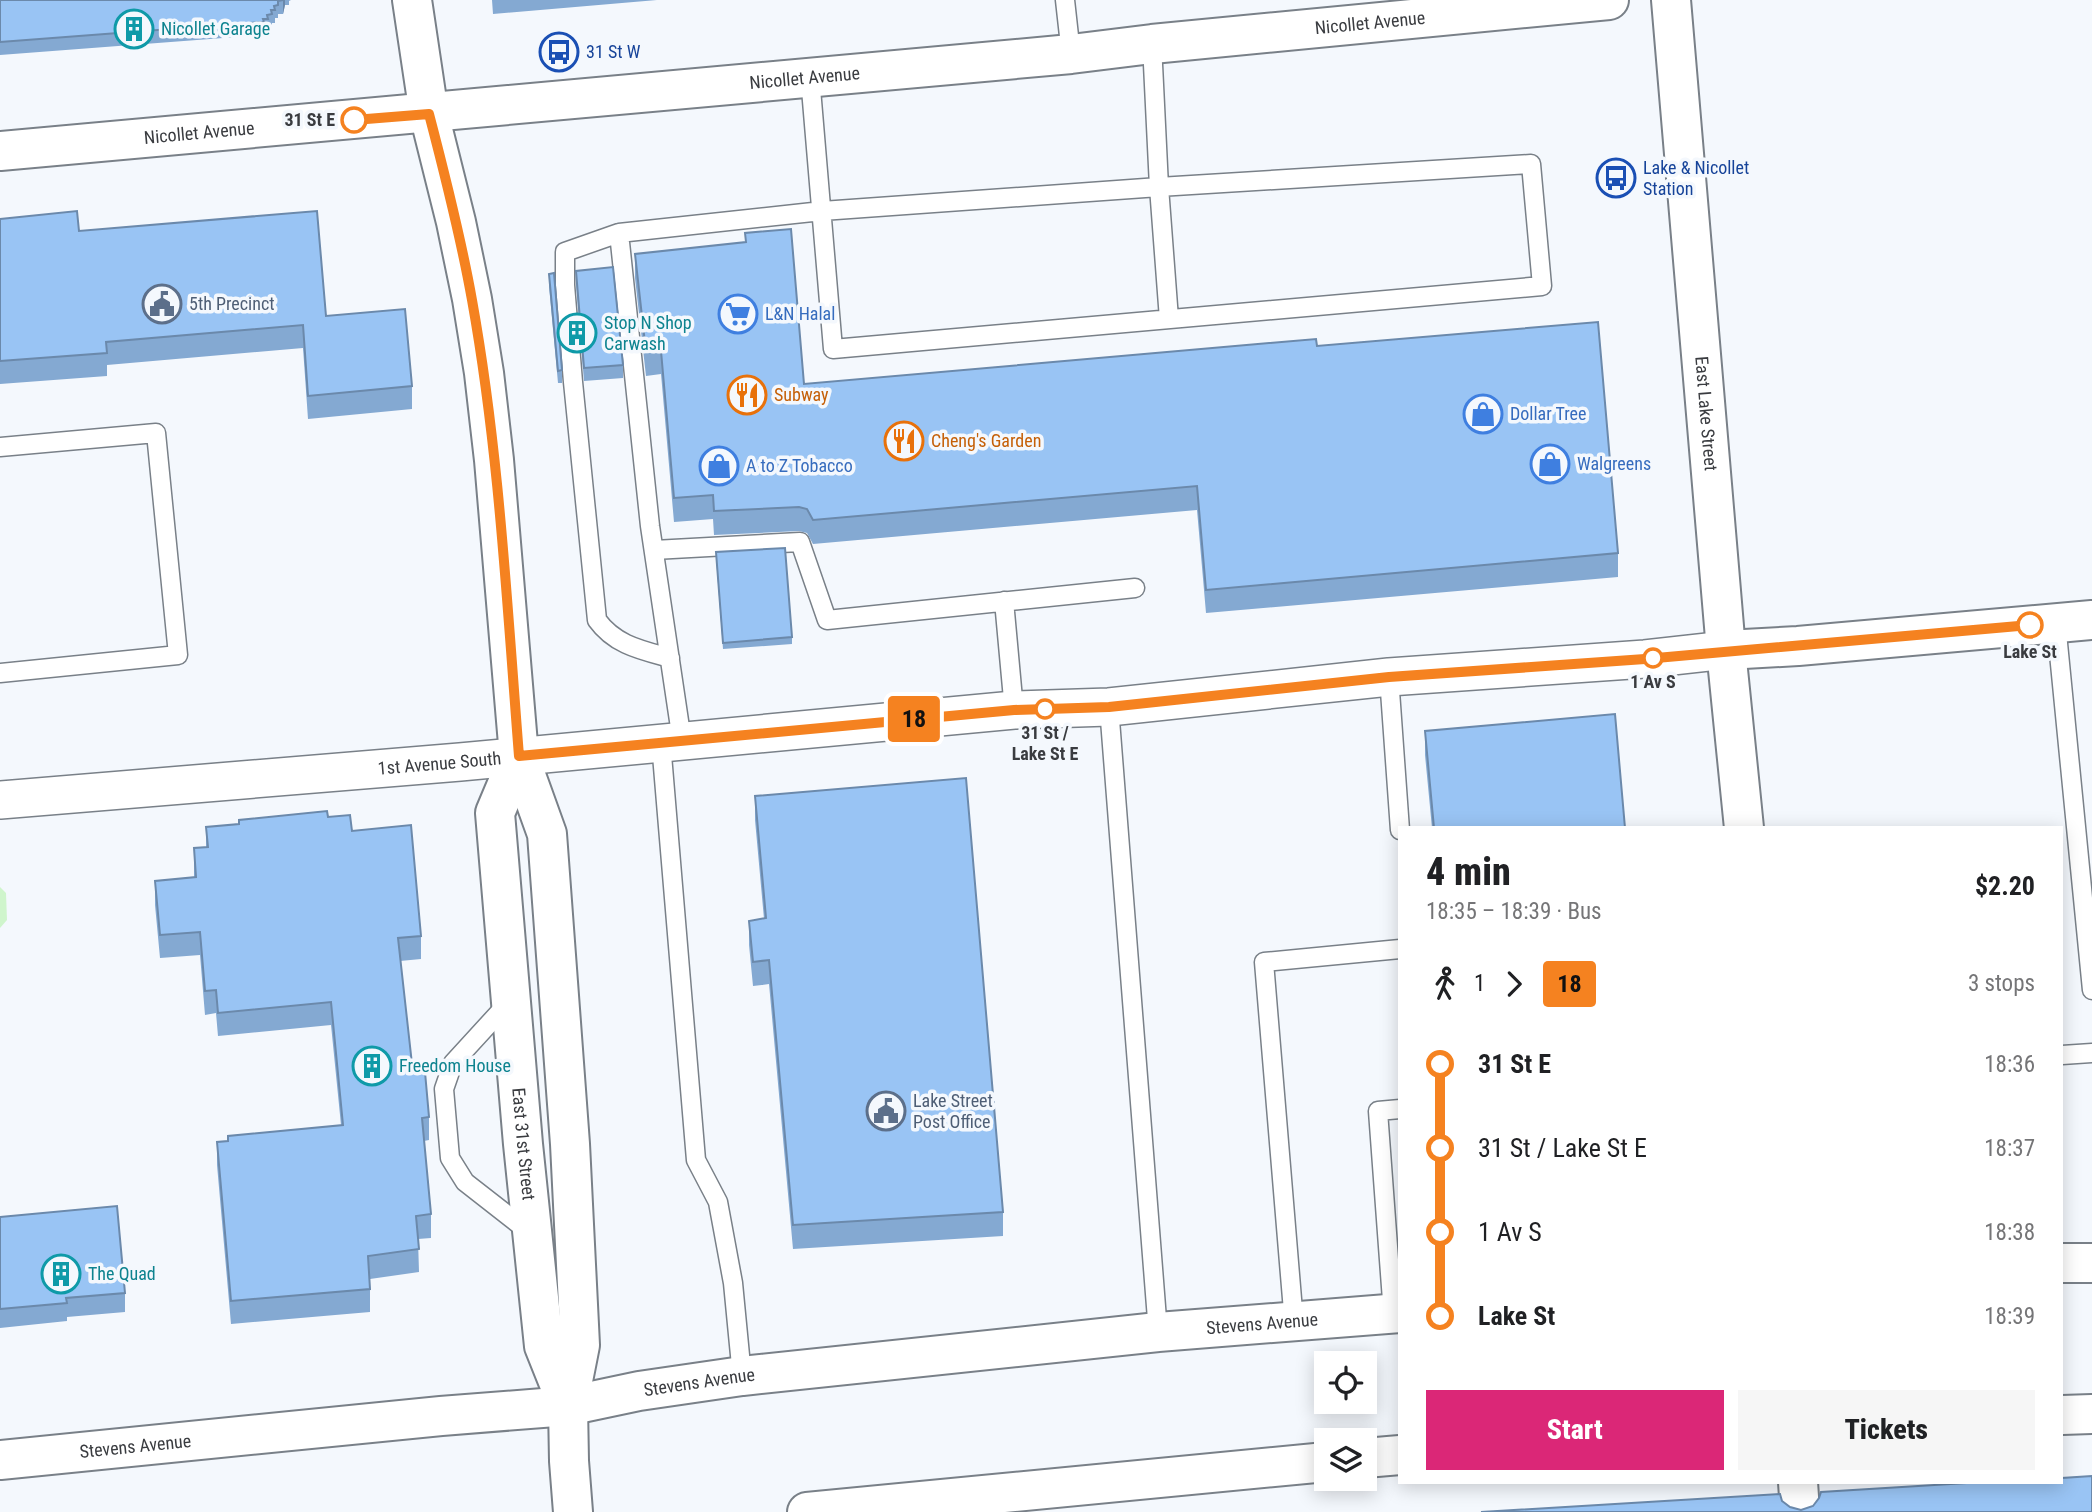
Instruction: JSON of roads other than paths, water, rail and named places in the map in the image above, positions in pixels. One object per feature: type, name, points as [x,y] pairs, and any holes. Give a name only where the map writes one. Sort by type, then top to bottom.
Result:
[{"type":"main road","name":"East 31st Street","points":[[412,0],[429,114],[456,222],[484,373],[519,756],[547,834],[570,1144],[580,1345],[568,1406],[573,1512]]},
{"type":"main road","name":"Nicollet Avenue","points":[[0,151],[1071,54],[1609,0]]},
{"type":"main road","name":"East Lake Street","points":[[1671,0],[1726,650],[1744,826]]},
{"type":"main road","name":"1st Avenue South","points":[[1726,650],[2074,621]]},
{"type":"main road","name":"East 31st Street","points":[[519,756],[495,813],[510,1000],[544,1346],[568,1406]]},
{"type":"main road","points":[[2063,1263],[2092,1263]]},
{"type":"main road","name":"Stevens Avenue","points":[[0,1460],[568,1406],[639,1391],[742,1376],[1158,1332],[1397,1313]]},
{"type":"main road","points":[[2063,1415],[2092,1414]]},
{"type":"main road","points":[[1377,1457],[1398,1455]]},
{"type":"main road","points":[[807,1512],[1314,1463]]},
{"type":"main road","points":[[1798,1484],[1800,1512]]},
{"type":"street","name":"1st Avenue South","points":[[0,800],[1014,710],[1109,707],[1389,677],[1645,659],[1726,650]]},
{"type":"lane","points":[[1065,0],[1071,54]]},
{"type":"lane","points":[[1152,44],[1169,319]]},
{"type":"lane","points":[[670,658],[628,647],[605,631],[597,620],[565,285],[565,252],[619,233],[822,211],[1531,164],[1542,286],[833,349],[822,211],[810,77]]},
{"type":"lane","points":[[619,233],[653,550],[670,658],[672,742],[696,1160],[718,1202],[733,1283],[742,1376]]},
{"type":"lane","points":[[0,447],[156,433],[178,655],[0,673]]},
{"type":"lane","points":[[653,550],[800,542],[827,620],[1135,588]]},
{"type":"lane","points":[[1003,601],[1014,710]]},
{"type":"lane","points":[[2074,621],[2092,990]]},
{"type":"lane","points":[[1389,677],[1400,826]]},
{"type":"lane","points":[[1109,707],[1158,1332]]},
{"type":"lane","points":[[1294,1323],[1264,962],[1398,949]]},
{"type":"lane","points":[[510,1000],[453,1063],[444,1089],[450,1158],[465,1182],[532,1234]]},
{"type":"lane","points":[[2063,1055],[2092,1053]]},
{"type":"lane","points":[[1397,1313],[1394,1252],[1378,1111],[1398,1109]]},
{"type":"place","name":"Nicollet Garage","points":[[134,29]]},
{"type":"place","name":"31 St W","points":[[559,52]]},
{"type":"place","name":"31 St E","points":[[354,120]]},
{"type":"place","name":"Lake & Nicollet Station","points":[[1616,178]]},
{"type":"place","name":"5th Precinct","points":[[162,304]]},
{"type":"place","name":"L&N Halal","points":[[738,314]]},
{"type":"place","name":"Stop N Shop Carwash","points":[[577,333]]},
{"type":"place","name":"Subway","points":[[747,395]]},
{"type":"place","name":"Dollar Tree","points":[[1483,414]]},
{"type":"place","name":"Cheng's Garden","points":[[904,441]]},
{"type":"place","name":"Walgreens","points":[[1550,464]]},
{"type":"place","name":"A to Z Tobacco","points":[[719,466]]},
{"type":"place","name":"Lake St","points":[[2030,625]]},
{"type":"place","name":"1 Av S","points":[[1653,658]]},
{"type":"place","name":"31 St / Lake St E","points":[[1045,709]]},
{"type":"place","name":"Freedom House","points":[[372,1066]]},
{"type":"place","name":"Lake Street Post Office","points":[[886,1111]]},
{"type":"place","name":"The Quad","points":[[61,1274]]}]
